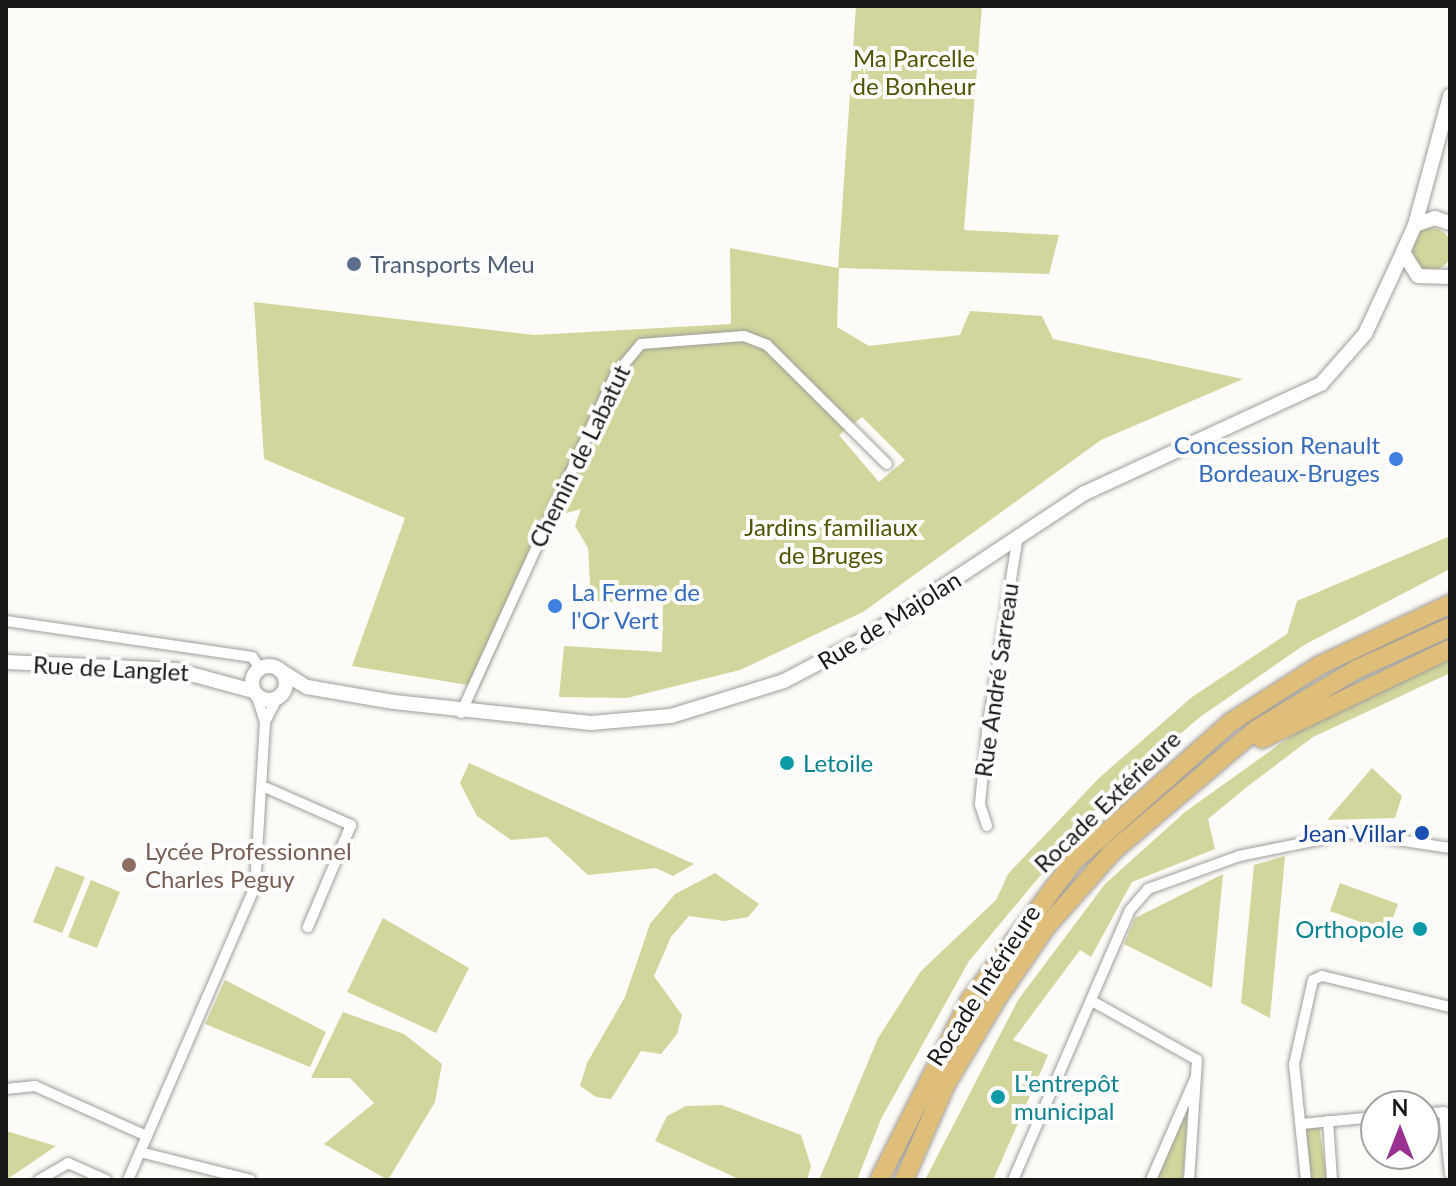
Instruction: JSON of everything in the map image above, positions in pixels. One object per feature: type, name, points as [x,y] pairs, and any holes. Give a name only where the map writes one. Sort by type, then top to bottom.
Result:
[{"type":"highway","name":"Rocade Extérieure","points":[[879,1180],[970,1000],[1045,894],[1093,842],[1165,773],[1252,708],[1320,665],[1450,604]]},
{"type":"highway","name":"Rocade Intérieure","points":[[904,1180],[946,1084],[1015,970],[1081,885],[1175,794],[1289,709],[1450,627]]},
{"type":"highway","points":[[1175,794],[1335,699],[1450,649]]},
{"type":"street","name":"Rue de Majolan","points":[[281,671],[307,687],[461,713],[602,723],[671,716],[746,696],[837,655],[1018,535],[1153,458],[1321,384],[1365,334],[1403,252],[1415,225],[1450,96]]},
{"type":"street","points":[[1429,175],[1435,202],[1450,222]]},
{"type":"street","points":[[1415,225],[1450,222]]},
{"type":"street","points":[[1403,252],[1410,270],[1427,280]]},
{"type":"street","points":[[1384,292],[1450,277]]},
{"type":"street","name":"Chemin de Labatut","points":[[461,713],[615,375],[641,344],[744,336],[767,345],[887,464]]},
{"type":"street","name":"Rue André Sarreau","points":[[987,826],[980,804],[986,746],[1018,535]]},
{"type":"street","points":[[6,621],[252,657],[260,668],[254,692],[265,722],[267,788],[245,915],[128,1180]]},
{"type":"street","name":"Rue de Langlet","points":[[6,662],[216,675],[260,668],[281,671]]},
{"type":"street","points":[[265,722],[280,696],[281,671]]},
{"type":"street","name":"Rue de Langlet","points":[[216,675],[254,692],[280,696]]},
{"type":"street","name":"Rue de Majolan","points":[[280,696],[307,687]]},
{"type":"street","points":[[267,788],[351,825],[308,927]]},
{"type":"street","points":[[1013,1180],[1130,910],[1158,882],[1330,836],[1375,833],[1450,848]]},
{"type":"street","points":[[1306,1180],[1294,1064],[1317,976],[1450,1007]]},
{"type":"street","points":[[1092,1001],[1193,1056],[1198,1072],[1189,1180]]},
{"type":"street","points":[[1151,1180],[1198,1072]]},
{"type":"street","points":[[6,1089],[35,1086],[147,1136]]},
{"type":"street","points":[[1447,1112],[1450,1174]]},
{"type":"street","points":[[1301,1124],[1360,1118]]},
{"type":"street","points":[[1328,1121],[1332,1180]]},
{"type":"street","points":[[140,1152],[251,1180]]},
{"type":"street","points":[[39,1180],[68,1163],[106,1180]]},
{"type":"green space","points":[[856,6],[982,6],[964,230],[1059,235],[1049,274],[839,268],[837,327],[869,346],[960,335],[970,311],[1042,316],[1053,339],[1243,379],[1101,440],[863,612],[740,670],[627,698],[559,697],[564,646],[662,652],[663,605],[591,601],[588,548],[575,526],[581,509],[556,516],[480,687],[352,666],[405,518],[264,459],[254,302],[534,335],[731,324],[730,248],[838,268]],"holes":[[[862,417],[905,460],[879,482],[839,435]]]},
{"type":"green space","points":[[1431,228],[1446,234],[1452,249],[1446,264],[1431,270],[1416,264],[1410,249],[1416,234]]},
{"type":"green space","points":[[1450,536],[1450,569],[1304,645],[1200,717],[1106,797],[969,961],[881,1119],[857,1180],[819,1180],[878,1038],[921,971],[996,900],[1008,874],[1099,778],[1192,697],[1287,634],[1297,601]]},
{"type":"green space","points":[[1450,657],[1450,673],[1313,737],[1248,786],[1208,819],[1215,849],[1132,882],[1091,957],[1080,950],[1013,1040],[1048,1055],[993,1180],[925,1180],[1018,1000],[1105,884],[1185,812],[1312,721]]},
{"type":"green space","points":[[469,763],[694,864],[673,876],[656,868],[588,875],[547,837],[511,840],[477,816],[460,783]]},
{"type":"green space","points":[[1372,768],[1402,796],[1395,818],[1327,820]]},
{"type":"green space","points":[[1285,856],[1270,1018],[1241,1003],[1254,865]]},
{"type":"green space","points":[[56,866],[85,877],[62,933],[33,922]]},
{"type":"green space","points":[[715,873],[759,904],[748,917],[725,921],[689,916],[671,937],[654,976],[682,1015],[677,1034],[661,1054],[641,1051],[611,1099],[596,1097],[580,1086],[587,1063],[625,997],[650,924],[675,894]]},
{"type":"green space","points":[[1223,874],[1212,988],[1124,944],[1135,918]]},
{"type":"green space","points":[[91,880],[120,892],[97,948],[68,937]]},
{"type":"green space","points":[[1340,883],[1398,904],[1388,932],[1330,911]]},
{"type":"green space","points":[[383,918],[469,968],[436,1033],[347,992]]},
{"type":"green space","points":[[225,980],[326,1032],[310,1067],[205,1024]]},
{"type":"green space","points":[[343,1012],[404,1034],[442,1064],[435,1102],[388,1180],[324,1144],[374,1103],[350,1078],[311,1078]]},
{"type":"green space","points":[[722,1105],[801,1135],[811,1166],[807,1180],[741,1180],[655,1141],[667,1116],[686,1106]]},
{"type":"green space","points":[[1187,1118],[1183,1180],[1156,1180],[1183,1119]]},
{"type":"green space","points":[[1319,1125],[1327,1180],[1308,1180],[1306,1130]]},
{"type":"green space","points":[[6,1131],[56,1146],[6,1180]]},
{"type":"place","name":"Transports Meu","points":[[354,264]]},
{"type":"place","name":"Concession Renault Bordeaux-Bruges","points":[[1396,459]]},
{"type":"place","name":"La Ferme de l'Or Vert","points":[[555,606]]},
{"type":"place","name":"Letoile","points":[[787,763]]},
{"type":"place","name":"Jean Villar","points":[[1422,833]]},
{"type":"place","name":"Lycée Professionnel Charles Peguy","points":[[129,865]]},
{"type":"place","name":"Orthopole","points":[[1420,929]]},
{"type":"place","name":"L'entrepôt municipal","points":[[998,1097]]},
{"type":"park label","name":"Ma Parcelle de Bonheur","points":[[914,72]]},
{"type":"park label","name":"Jardins familiaux de Bruges","points":[[831,541]]}]
